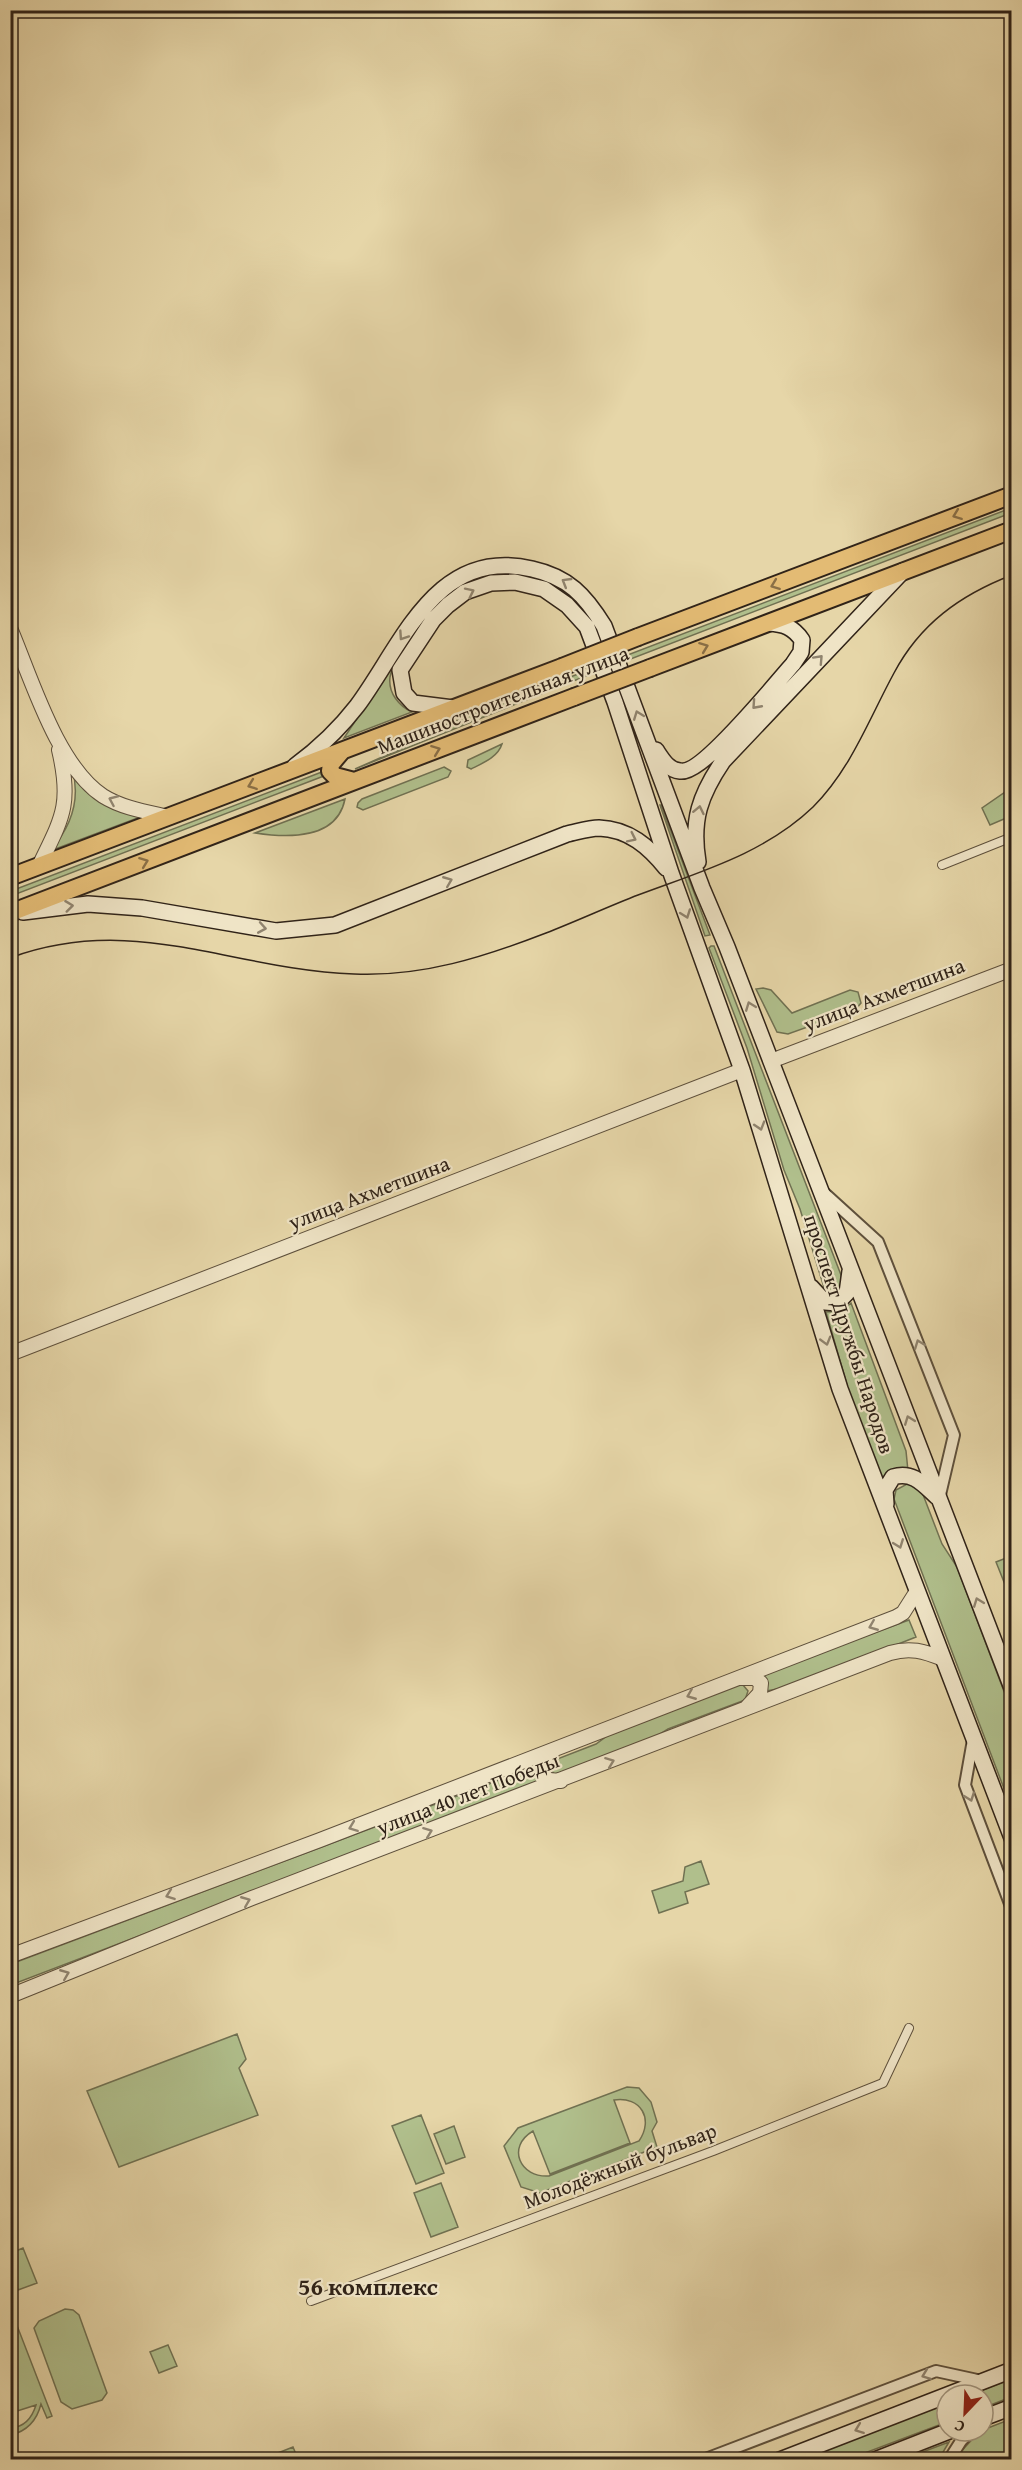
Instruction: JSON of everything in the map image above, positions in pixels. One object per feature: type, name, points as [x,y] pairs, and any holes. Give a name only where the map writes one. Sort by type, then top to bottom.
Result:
[{"type":"main road","name":"Машиностроительная улица","points":[[10,877],[1011,495]]},
{"type":"main road","name":"Машиностроительная улица","points":[[11,913],[1011,530]]},
{"type":"main road","points":[[288,771],[311,754],[352,712],[423,607],[440,589],[464,574],[487,565],[507,564],[544,571],[574,586],[604,626],[702,888]]},
{"type":"main road","points":[[702,888],[696,851],[698,811],[706,787],[723,761],[903,571]]},
{"type":"main road","name":"проспект Дружбы Народов","points":[[453,708],[413,704],[404,693],[400,670],[433,620],[465,592],[491,583],[515,582],[544,589],[567,604],[587,627],[615,702],[671,873],[742,1070],[840,1389],[1011,1838]]},
{"type":"main road","points":[[648,740],[671,768],[682,772],[694,768],[712,754],[793,664],[801,652],[802,640],[796,631],[784,624],[769,623]]},
{"type":"main road","points":[[343,750],[331,764],[330,771],[335,776],[354,782]]},
{"type":"main road","points":[[11,913],[88,904],[142,908],[276,931],[335,925],[567,834],[599,828],[630,835],[650,848],[671,873]]},
{"type":"main road","name":"проспект Дружбы Народов","points":[[702,888],[727,947],[1011,1688]]},
{"type":"main road","points":[[701,955],[704,944],[708,940],[714,940],[727,947]]},
{"type":"main road","points":[[809,1285],[825,1302],[837,1303],[847,1293],[851,1269]]},
{"type":"main road","points":[[887,1512],[885,1490],[893,1477],[904,1474],[916,1478],[939,1499]]},
{"type":"main road","points":[[780,2460],[1011,2370]]},
{"type":"main road","points":[[995,2414],[1011,2408]]},
{"type":"main road","points":[[874,2460],[935,2436]]},
{"type":"street","points":[[10,628],[55,734],[75,770],[104,796],[129,807],[168,817]]},
{"type":"street","points":[[39,866],[59,826],[65,796],[64,772],[55,734]]},
{"type":"street","points":[[942,865],[1011,837]]},
{"type":"street","name":"улица Ахметшина","points":[[771,1061],[1011,969]]},
{"type":"street","name":"улица Ахметшина","points":[[10,1354],[742,1070]]},
{"type":"street","points":[[820,1189],[878,1242],[954,1435],[939,1499]]},
{"type":"street","name":"улица 40 лет Победы","points":[[10,1956],[554,1750],[734,1678],[896,1617],[903,1613],[917,1591]]},
{"type":"street","name":"улица 40 лет Победы","points":[[10,1996],[252,1898],[902,1649],[925,1651],[943,1659]]},
{"type":"street","points":[[734,1678],[755,1678],[761,1683],[760,1693],[744,1711]]},
{"type":"street","points":[[973,1740],[965,1785],[1011,1909]]},
{"type":"street","points":[[554,1750],[543,1764],[542,1774],[549,1779],[561,1781]]},
{"type":"street","name":"Молодёжный бульвар","points":[[311,2301],[713,2151],[883,2083],[909,2028]]},
{"type":"street","points":[[703,2460],[936,2371],[982,2381]]},
{"type":"street","points":[[949,2460],[960,2443]]},
{"type":"green space","points":[[1011,508],[1011,513],[568,683],[355,769],[434,734],[440,727]]},
{"type":"green space","points":[[393,664],[390,683],[393,694],[399,703],[412,712],[344,738]]},
{"type":"green space","points":[[502,744],[490,759],[471,769],[467,767],[468,760]]},
{"type":"green space","points":[[444,767],[451,771],[448,777],[363,810],[357,807],[362,799]]},
{"type":"green space","points":[[72,768],[143,816],[50,851],[64,832],[75,802]]},
{"type":"green space","points":[[327,770],[329,774],[11,896],[11,891]]},
{"type":"green space","points":[[1011,788],[1011,816],[990,825],[982,808]]},
{"type":"green space","points":[[345,799],[340,812],[322,829],[282,836],[255,833]]},
{"type":"green space","points":[[661,805],[710,935],[705,936]]},
{"type":"green space","points":[[714,946],[841,1275],[842,1289],[835,1295],[826,1294],[800,1209],[784,1170],[747,1048],[709,948]]},
{"type":"green space","points":[[756,989],[771,990],[792,1013],[850,990],[858,992],[861,1003],[855,1010],[788,1034],[777,1032]]},
{"type":"green space","points":[[851,1303],[906,1451],[908,1471],[881,1482],[849,1392],[826,1312],[842,1311]]},
{"type":"green space","points":[[907,1484],[922,1492],[942,1544],[957,1567],[1011,1710],[1011,1807],[894,1499],[896,1490]]},
{"type":"green space","points":[[1011,1556],[1011,1591],[1008,1592],[996,1562]]},
{"type":"green space","points":[[909,1620],[916,1637],[789,1687],[766,1691],[759,1675]]},
{"type":"green space","points":[[743,1685],[748,1691],[745,1700],[668,1729],[649,1741],[563,1775],[554,1774],[549,1767],[552,1761],[596,1744],[607,1736]]},
{"type":"green space","points":[[534,1767],[542,1782],[11,1985],[11,1964]]},
{"type":"green space","points":[[701,1861],[709,1884],[685,1892],[688,1903],[659,1913],[652,1891],[683,1881],[685,1867]]},
{"type":"green space","points":[[237,2034],[246,2059],[239,2068],[258,2115],[119,2167],[87,2091]]},
{"type":"green space","points":[[627,2087],[639,2088],[651,2102],[657,2122],[652,2131],[657,2147],[540,2193],[521,2187],[504,2146],[518,2128]],"holes":[[[614,2100],[623,2100],[638,2105],[645,2117],[645,2125],[639,2141],[549,2176],[530,2172],[524,2167],[520,2160],[520,2145],[533,2131],[550,2174],[630,2143]]]},
{"type":"green space","points":[[421,2115],[444,2173],[416,2184],[392,2126]]},
{"type":"green space","points":[[454,2126],[465,2157],[446,2164],[434,2134]]},
{"type":"green space","points":[[441,2183],[458,2227],[431,2237],[414,2193]]},
{"type":"green space","points":[[23,2248],[37,2283],[18,2290],[11,2271],[11,2253]]},
{"type":"green space","points":[[65,2309],[73,2310],[79,2315],[107,2393],[102,2400],[72,2409],[61,2402],[34,2328],[39,2321]]},
{"type":"green space","points":[[11,2310],[52,2416],[47,2418],[41,2404],[30,2424],[22,2431],[11,2435],[11,2428],[27,2421],[36,2405],[11,2413]]},
{"type":"green space","points":[[168,2345],[177,2366],[159,2373],[150,2352]]},
{"type":"green space","points":[[1011,2379],[1011,2397],[995,2403],[995,2385]]},
{"type":"green space","points":[[935,2408],[935,2427],[849,2459],[801,2460]]},
{"type":"green space","points":[[1011,2419],[1011,2459],[953,2460],[969,2443],[995,2443],[995,2425]]},
{"type":"green space","points":[[946,2443],[948,2443],[939,2459],[904,2459]]},
{"type":"green space","points":[[293,2447],[298,2459],[265,2459],[265,2458]]},
{"type":"tram line","points":[[10,958],[55,945],[99,941],[141,942],[183,947],[309,970],[379,974],[452,964],[546,933],[730,860],[774,837],[794,823],[813,807],[849,760],[894,673],[916,640],[943,613],[959,602],[1012,575]]},
{"type":"district","name":"56 комплекс","points":[[368,2287]]}]
